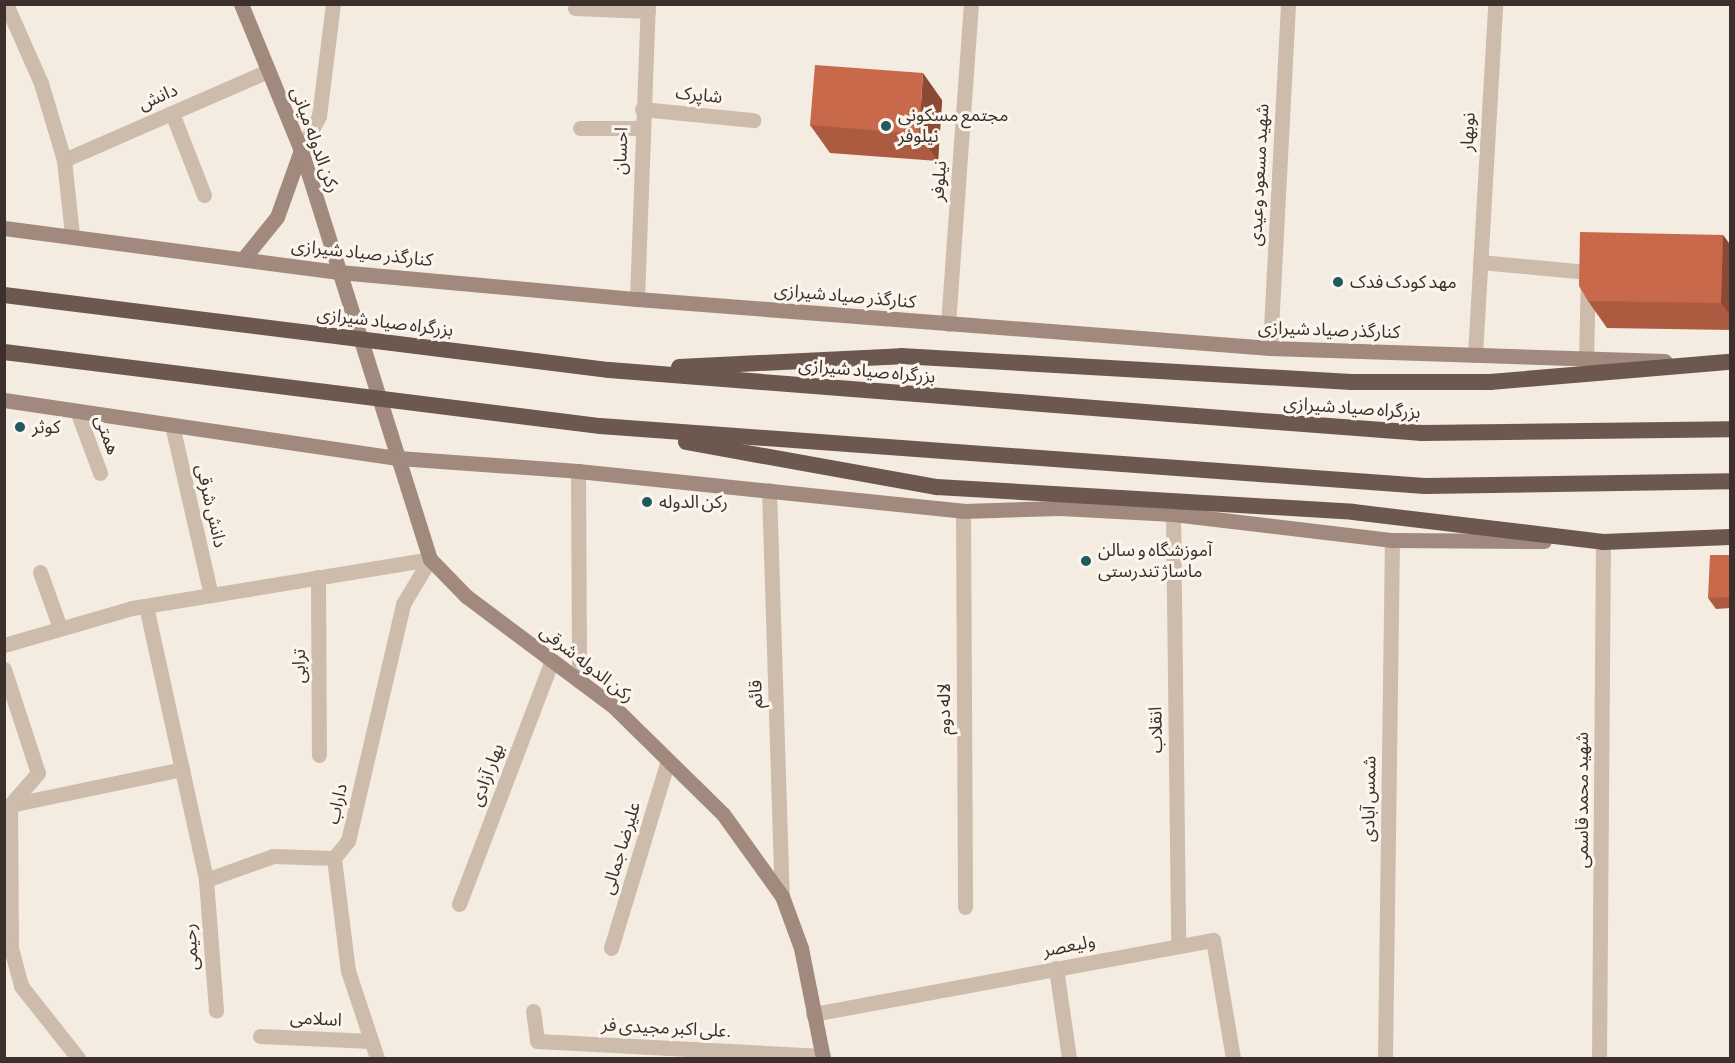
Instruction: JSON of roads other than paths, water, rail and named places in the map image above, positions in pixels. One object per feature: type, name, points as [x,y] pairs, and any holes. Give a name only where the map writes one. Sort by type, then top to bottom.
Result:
[{"type":"highway","name":"بزرگراه صیاد شیرازی","points":[[4,295],[609,370],[1422,433],[1731,429]]},
{"type":"highway","points":[[4,352],[600,426],[1425,486],[1731,481]]},
{"type":"highway","points":[[609,370],[901,356],[1351,382],[1490,382],[1686,362],[1731,362]]},
{"type":"highway","points":[[600,426],[937,487],[1353,512],[1603,542],[1731,537]]},
{"type":"main road","name":"رکن الدوله میانی","points":[[241,4],[301,150],[345,291]]},
{"type":"main road","points":[[243,259],[277,217],[301,150]]},
{"type":"main road","name":"کنارگذر صیاد شیرازی","points":[[4,228],[339,272],[948,324],[1270,348],[1686,362]]},
{"type":"main road","name":"رکن الدوله شرقی","points":[[345,291],[429,559],[466,596],[579,681],[668,760],[723,814],[782,896],[801,948],[823,1057]]},
{"type":"main road","points":[[4,400],[398,458],[578,471],[963,510],[1173,514],[1392,540],[1603,542]]},
{"type":"street","points":[[301,150],[319,116],[333,4]]},
{"type":"street","name":"نیلوفر","points":[[948,324],[971,4]]},
{"type":"street","name":"شهید مسعود وعیدی","points":[[1270,348],[1288,4]]},
{"type":"street","name":"نوبهار","points":[[1475,355],[1495,4]]},
{"type":"street","points":[[575,8],[648,8]]},
{"type":"street","name":"احسان","points":[[637,299],[641,128],[648,8]]},
{"type":"street","points":[[7,12],[40,82],[64,160],[72,236]]},
{"type":"street","name":"دانش","points":[[64,160],[268,71]]},
{"type":"street","name":"شاپرک","points":[[642,109],[753,120]]},
{"type":"street","points":[[172,113],[204,195]]},
{"type":"street","points":[[580,128],[641,128]]},
{"type":"street","points":[[1480,262],[1588,272],[1586,359]]},
{"type":"street","name":"همتی","points":[[77,411],[100,473]]},
{"type":"street","name":"دانش شرقی","points":[[172,425],[211,595]]},
{"type":"street","points":[[578,471],[579,681]]},
{"type":"street","name":"قائم","points":[[769,490],[782,896]]},
{"type":"street","name":"لاله دوم","points":[[963,510],[965,907]]},
{"type":"street","name":"انقلاب","points":[[1173,514],[1178,945]]},
{"type":"street","name":"شمس آبادی","points":[[1385,1059],[1392,540]]},
{"type":"street","name":"شهید محمد قاسمی","points":[[1599,1059],[1603,542]]},
{"type":"street","points":[[4,645],[146,606],[429,559]]},
{"type":"street","name":"داراب","points":[[334,858],[348,841],[403,604],[429,559]]},
{"type":"street","points":[[40,572],[60,628]]},
{"type":"street","name":"ترابی","points":[[318,577],[319,755]]},
{"type":"street","name":"رحیمی","points":[[146,606],[206,880],[216,1011]]},
{"type":"street","name":"بهار آزادی","points":[[459,904],[552,661]]},
{"type":"street","points":[[4,669],[38,773],[10,805],[11,948],[21,986],[78,1059]]},
{"type":"street","name":"علیرضا جمالی","points":[[611,948],[668,760]]},
{"type":"street","points":[[10,805],[182,769]]},
{"type":"street","points":[[206,880],[273,856],[334,858],[348,971],[377,1059]]},
{"type":"street","name":"ولیعصر","points":[[813,1014],[1213,940],[1233,1059]]},
{"type":"street","points":[[1056,968],[1069,1059]]},
{"type":"street","name":"علی اکبر مجیدی فر.","points":[[533,1011],[537,1041],[823,1057]]},
{"type":"street","name":"اسلامی","points":[[260,1036],[371,1041]]},
{"type":"place","name":"مجتمع مسکونی نیلوفر","points":[[886,126]]},
{"type":"place","name":"مهد کودک فدک","points":[[1338,282]]},
{"type":"place","name":"کوثر","points":[[20,427]]},
{"type":"place","name":"رکن الدوله","points":[[647,502]]},
{"type":"place","name":"آموزشگاه و سالن ماساژ تندرستی","points":[[1086,561]]}]
